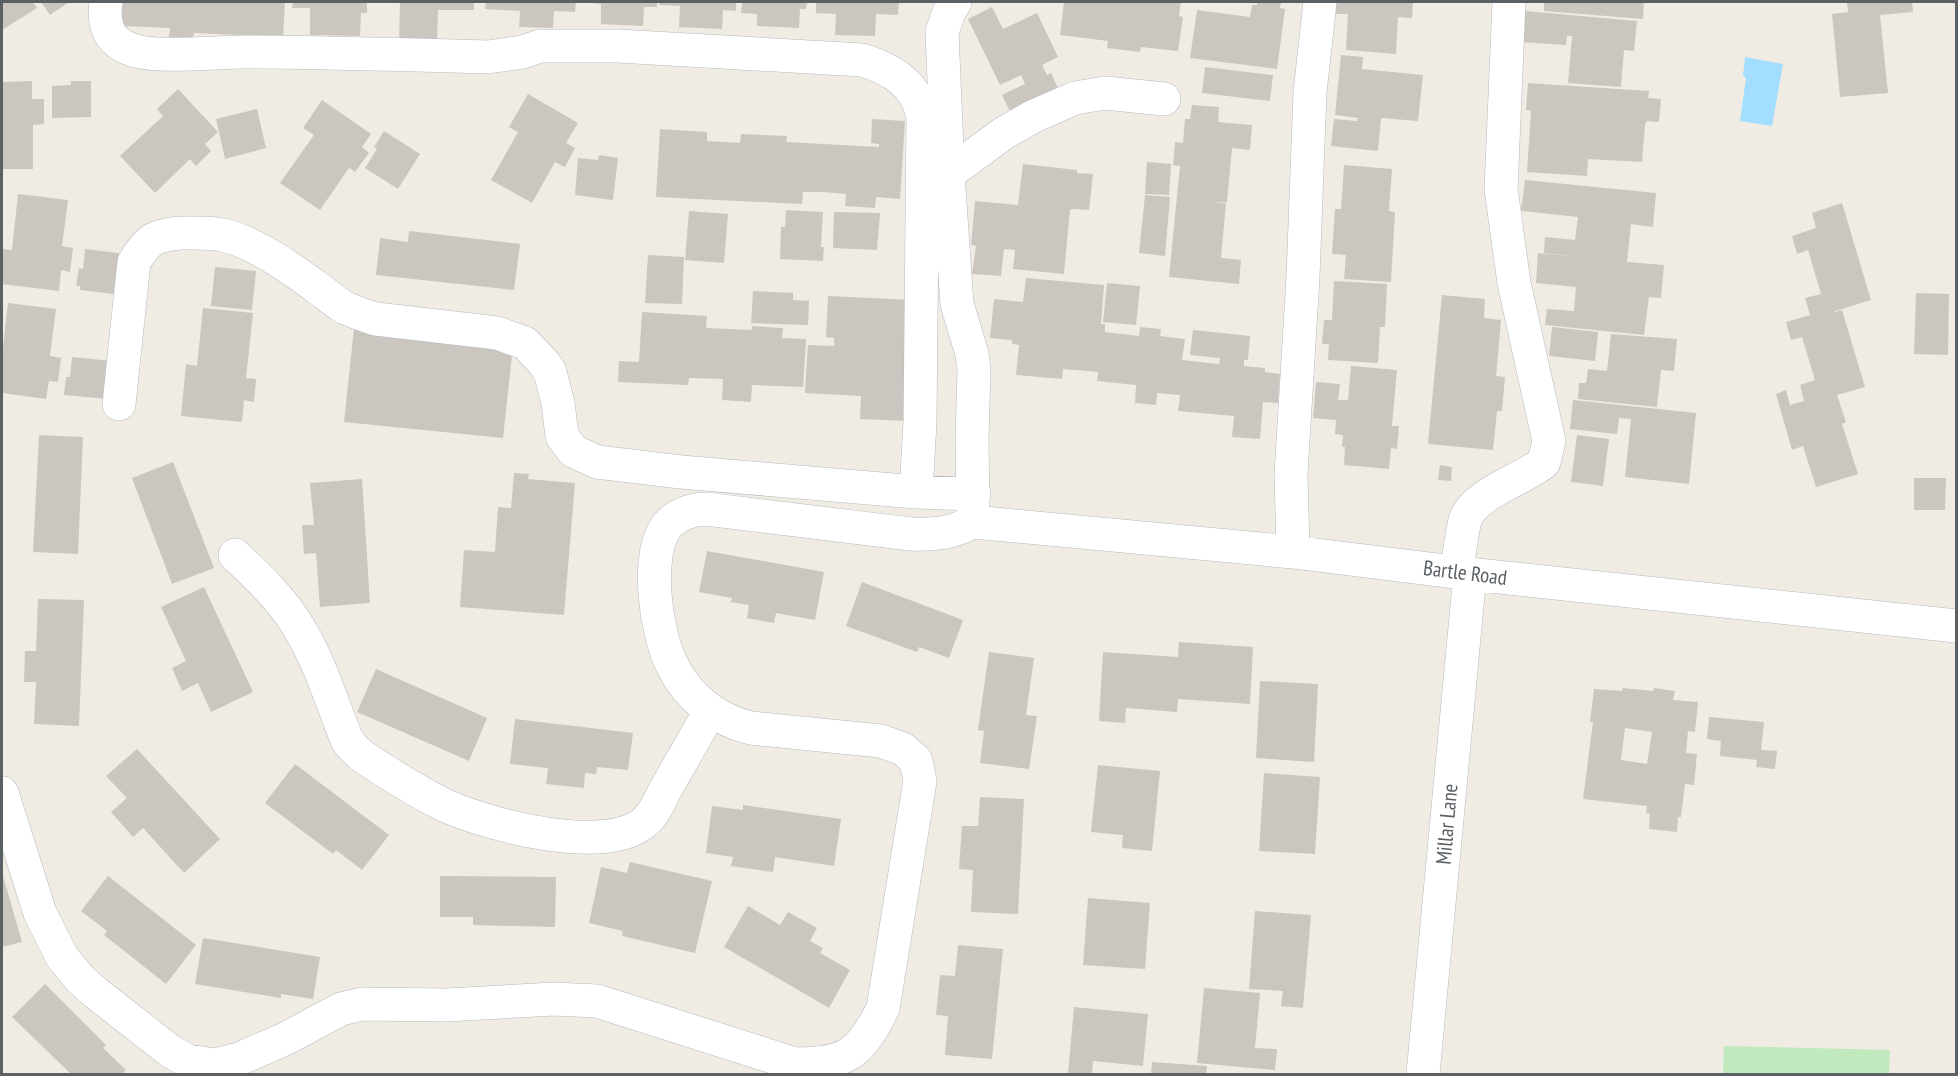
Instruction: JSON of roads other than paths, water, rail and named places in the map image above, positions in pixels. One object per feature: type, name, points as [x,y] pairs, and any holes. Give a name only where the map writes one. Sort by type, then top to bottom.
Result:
[{"type":"street","points":[[106,2],[104,17],[110,37],[123,46],[145,53],[246,52],[488,57],[523,52],[540,46],[618,46],[862,60],[878,64],[894,73],[914,92],[923,118],[920,422],[916,492]]},
{"type":"street","points":[[2,794],[40,913],[62,957],[81,980],[96,993],[170,1051],[188,1061],[215,1065],[239,1059],[287,1038],[341,1009],[362,1004],[447,1005],[554,999],[597,1001],[795,1064],[824,1064],[852,1052],[870,1034],[883,1008],[920,781],[916,761],[903,749],[881,741],[752,728],[732,724],[710,711],[694,696],[675,671],[658,624],[655,593],[659,548],[665,528],[672,521],[695,509],[911,534],[938,535],[957,530],[973,508],[974,370],[972,354],[957,304],[948,174],[942,32],[955,2]]},
{"type":"street","points":[[1293,552],[1291,474],[1303,277],[1310,92],[1320,2]]},
{"type":"street","name":"Millar Lane","points":[[1423,1074],[1466,520],[1468,514],[1480,501],[1544,462],[1549,441],[1514,283],[1501,189],[1509,2]]},
{"type":"street","points":[[948,174],[1004,133],[1032,117],[1075,98],[1105,93],[1164,99]]},
{"type":"street","name":"Bartle Road","points":[[119,404],[134,262],[144,246],[162,235],[209,233],[225,235],[266,254],[343,307],[357,313],[375,319],[497,333],[525,343],[550,372],[558,404],[562,436],[573,451],[588,459],[615,465],[681,472],[916,492],[973,508],[1463,573],[1956,626]]},
{"type":"street","points":[[234,555],[265,584],[299,628],[352,747],[407,785],[466,813],[546,834],[591,837],[625,832],[647,821],[710,711]]},
{"type":"water","points":[[1745,57],[1783,64],[1772,126],[1740,121],[1746,78],[1743,76]]}]
